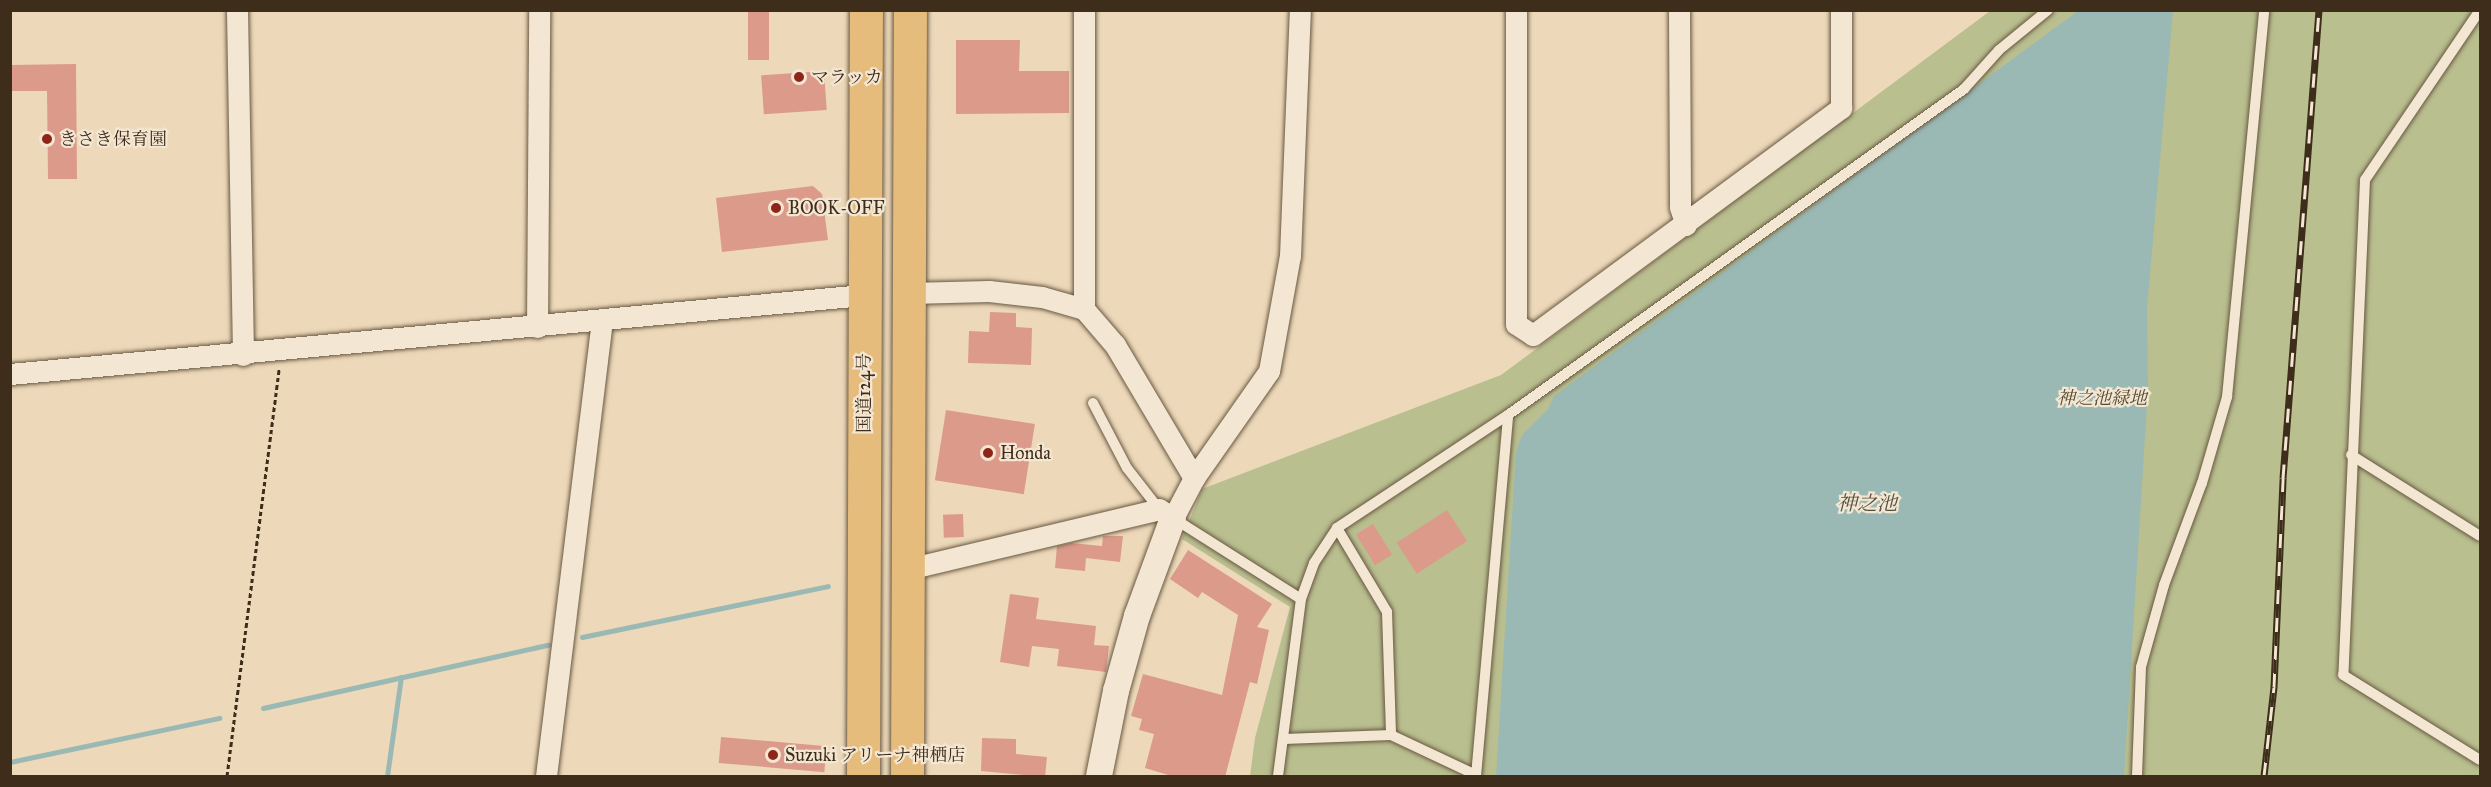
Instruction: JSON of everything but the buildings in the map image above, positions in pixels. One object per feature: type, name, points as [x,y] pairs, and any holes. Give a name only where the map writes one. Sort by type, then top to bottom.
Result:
[{"type":"highway","name":"国道124号","points":[[863,777],[866,10]]},
{"type":"highway","points":[[908,777],[910,10]]},
{"type":"street","points":[[237,10],[243,355]]},
{"type":"street","points":[[537,327],[539,10]]},
{"type":"street","points":[[1084,10],[1084,309]]},
{"type":"street","points":[[1099,777],[1116,691],[1166,513],[1194,478],[1269,371],[1290,256],[1300,10]]},
{"type":"street","points":[[1516,10],[1516,324],[1533,335],[1686,225],[1841,108],[1841,10]]},
{"type":"street","points":[[1679,10],[1680,207],[1686,225]]},
{"type":"street","points":[[909,293],[989,291],[1042,297],[1084,309],[1116,345],[1194,478]]},
{"type":"street","points":[[10,374],[281,352],[864,295]]},
{"type":"street","points":[[546,777],[602,322]]},
{"type":"street","points":[[908,569],[1166,513]]},
{"type":"lane","points":[[1278,777],[1301,599],[1314,563],[1337,528],[1508,415],[1964,89],[1998,50],[2048,10]]},
{"type":"lane","points":[[2138,777],[2141,667],[2164,585],[2202,483],[2228,397],[2264,10]]},
{"type":"lane","points":[[2480,10],[2365,180],[2351,454],[2343,675],[2481,760]]},
{"type":"lane","points":[[1093,403],[1127,468],[1166,513],[1301,599]]},
{"type":"lane","points":[[1284,739],[1391,735],[1476,776],[1508,415]]},
{"type":"lane","points":[[2351,454],[2481,536]]},
{"type":"lane","points":[[1337,528],[1387,612],[1391,735]]},
{"type":"path","points":[[226,777],[281,352]]},
{"type":"green space","name":"神之池緑地","points":[[1990,11],[2480,11],[2480,776],[1250,776],[1255,738],[1290,607],[1182,539],[1202,489],[1501,375]]},
{"type":"water","name":"神之池","points":[[2078,11],[2173,11],[2147,308],[2148,388],[2124,776],[1496,776],[1516,452],[1522,435],[1548,409],[1554,396]]},
{"type":"waterway","points":[[582,637],[828,586]]},
{"type":"waterway","points":[[263,708],[548,645]]},
{"type":"waterway","points":[[387,776],[401,677]]},
{"type":"waterway","points":[[10,762],[219,718]]},
{"type":"railway","points":[[2264,776],[2274,687],[2283,478],[2319,10]]},
{"type":"place","name":"マラッカ","points":[[799,77]]},
{"type":"place","name":"きさき保育園","points":[[47,139]]},
{"type":"place","name":"BOOK-OFF","points":[[776,208]]},
{"type":"place","name":"Honda","points":[[988,453]]},
{"type":"place","name":"Suzuki アリーナ神栖店","points":[[773,755]]}]
